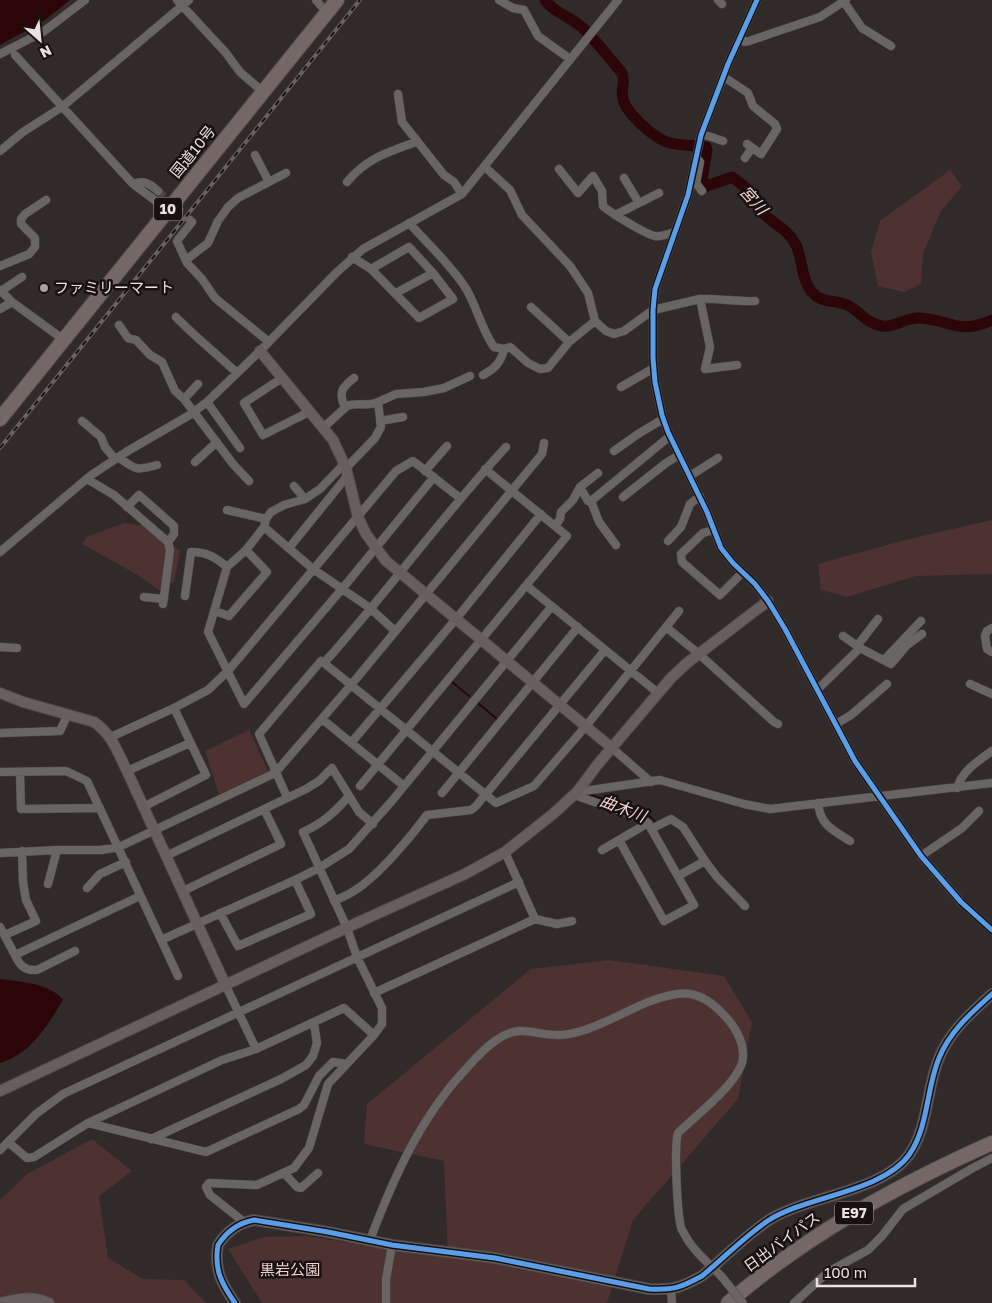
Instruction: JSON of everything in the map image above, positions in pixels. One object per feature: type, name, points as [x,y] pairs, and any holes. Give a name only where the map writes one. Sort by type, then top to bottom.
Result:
[{"type":"highway","name":"国道10号","points":[[0,419],[162,201],[337,0]]},
{"type":"highway","name":"国道10号","points":[[259,89],[321,2]]},
{"type":"highway","name":"国道10号","points":[[0,404],[61,337]]},
{"type":"highway","name":"日出バイパス","points":[[728,1303],[771,1269],[837,1223],[911,1180],[992,1143]]},
{"type":"street","points":[[0,54],[43,32],[85,0]]},
{"type":"street","points":[[0,151],[23,132],[62,107],[179,3],[189,0]]},
{"type":"street","points":[[499,0],[513,8],[524,10],[538,36],[570,59]]},
{"type":"street","points":[[0,552],[87,479],[116,458],[194,412],[206,402],[238,373],[352,257],[462,194],[618,0]]},
{"type":"street","points":[[757,0],[701,135],[688,195],[655,289],[653,310],[656,392],[670,436],[708,512],[721,548],[768,601],[851,753],[879,797],[921,856],[961,902],[992,930]]},
{"type":"street","points":[[740,38],[745,42],[749,41],[820,16],[845,1],[862,28],[891,46]]},
{"type":"street","points":[[179,3],[226,53],[240,72],[259,89]]},
{"type":"street","points":[[15,55],[133,184],[162,201]]},
{"type":"street","points":[[724,77],[748,93],[753,106],[775,124],[777,129],[761,154],[749,146],[745,158]]},
{"type":"street","points":[[398,94],[402,122],[416,142],[444,175],[454,182],[462,194]]},
{"type":"street","points":[[701,135],[723,141]]},
{"type":"street","points":[[347,182],[357,170],[380,155],[416,142]]},
{"type":"street","points":[[697,154],[700,162],[696,182],[702,191]]},
{"type":"street","points":[[256,155],[269,182]]},
{"type":"street","points":[[485,167],[510,190],[522,215],[570,266],[588,293],[595,321],[606,331],[614,334],[624,331],[653,310],[700,299],[718,298],[735,302],[755,301]]},
{"type":"street","points":[[559,169],[578,193],[593,176],[602,191],[603,206],[609,213],[652,236],[674,232]]},
{"type":"street","points":[[186,260],[208,243],[218,221],[238,198],[286,173]]},
{"type":"street","points":[[624,178],[639,203]]},
{"type":"street","points":[[133,184],[141,181],[151,184],[162,201]]},
{"type":"street","points":[[615,215],[659,193]]},
{"type":"street","points":[[0,266],[29,254],[35,247],[35,238],[21,224],[21,219],[25,214],[46,200]]},
{"type":"street","points":[[190,220],[192,222],[177,241],[186,260],[215,298],[269,342]]},
{"type":"street","points":[[409,223],[465,287],[478,311],[486,336],[494,347],[504,349],[510,347],[528,363],[540,369],[548,368],[570,342],[595,321]]},
{"type":"street","points":[[352,257],[371,269],[419,318],[453,299],[433,273],[409,247],[371,269]]},
{"type":"street","points":[[396,293],[433,273]]},
{"type":"street","points":[[22,277],[1,290],[12,302],[61,337]]},
{"type":"street","points":[[700,299],[710,347],[706,369],[737,365]]},
{"type":"street","points":[[0,309],[12,302]]},
{"type":"street","points":[[531,308],[570,342]]},
{"type":"street","points":[[176,317],[195,337],[238,373]]},
{"type":"street","points":[[119,325],[128,338],[136,340],[150,355],[162,362],[175,391],[184,399],[248,481]]},
{"type":"street","points":[[482,375],[492,370],[502,359],[504,349]]},
{"type":"street","points":[[260,351],[335,445],[346,469],[358,517],[376,549],[386,561],[651,782]]},
{"type":"street","points":[[621,387],[654,368]]},
{"type":"street","points":[[323,428],[352,404],[373,404],[396,394],[444,388],[470,376]]},
{"type":"street","points":[[282,378],[244,403],[263,434],[309,412]]},
{"type":"street","points":[[345,408],[341,398],[342,392],[354,378]]},
{"type":"street","points":[[184,399],[198,384]]},
{"type":"street","points":[[206,402],[240,448]]},
{"type":"street","points":[[289,548],[346,469],[375,438],[381,427],[378,402]]},
{"type":"street","points":[[380,421],[403,417]]},
{"type":"street","points":[[614,451],[664,419]]},
{"type":"street","points":[[82,421],[101,437],[105,447],[116,458],[141,470],[157,465]]},
{"type":"street","points":[[591,502],[670,436]]},
{"type":"street","points":[[195,462],[217,442]]},
{"type":"street","points":[[0,853],[101,850],[119,847],[275,773],[351,685],[542,454],[544,442]]},
{"type":"street","points":[[425,470],[447,446]]},
{"type":"street","points":[[324,663],[460,498],[506,447]]},
{"type":"street","points":[[624,496],[679,455]]},
{"type":"street","points":[[690,476],[718,458]]},
{"type":"street","points":[[110,737],[174,708],[208,690],[228,672],[396,471],[413,461],[460,498]]},
{"type":"street","points":[[346,469],[320,490],[305,499],[284,505],[271,512],[265,524],[246,550],[227,567],[208,632],[244,704],[376,549],[434,477]]},
{"type":"street","points":[[360,786],[567,536],[486,469]]},
{"type":"street","points":[[555,526],[560,519],[561,512],[573,500],[580,487],[598,473]]},
{"type":"street","points":[[87,479],[114,495],[168,542],[170,550],[163,602],[144,597]]},
{"type":"street","points":[[294,486],[305,499]]},
{"type":"street","points":[[580,487],[588,501],[591,502],[599,522],[616,545]]},
{"type":"street","points":[[128,507],[139,495],[174,526],[174,534],[168,542]]},
{"type":"street","points":[[668,541],[681,527],[690,504],[700,496]]},
{"type":"street","points":[[227,510],[265,524],[289,548],[370,608],[395,630]]},
{"type":"street","points":[[351,743],[456,619],[540,514]]},
{"type":"street","points":[[713,530],[702,533],[681,554],[682,562],[720,595],[743,572]]},
{"type":"street","points":[[215,611],[229,616],[266,572],[246,550]]},
{"type":"street","points":[[185,596],[191,552],[213,555],[227,567]]},
{"type":"street","points":[[527,586],[658,693]]},
{"type":"street","points":[[0,1090],[465,874],[504,852],[576,794],[670,678],[768,601]]},
{"type":"street","points":[[161,940],[295,880],[319,868],[349,849],[404,786],[552,606]]},
{"type":"street","points":[[287,797],[259,734],[320,661],[496,804],[534,786],[586,726],[679,611]]},
{"type":"street","points":[[818,690],[859,647],[878,619]]},
{"type":"street","points":[[884,660],[921,621]]},
{"type":"street","points":[[442,793],[578,627]]},
{"type":"street","points":[[666,627],[778,724]]},
{"type":"street","points":[[992,628],[987,631],[985,636],[987,649],[992,652]]},
{"type":"street","points":[[843,636],[891,664],[907,645],[922,634]]},
{"type":"street","points":[[0,647],[17,648]]},
{"type":"street","points":[[334,901],[355,890],[376,874],[417,829],[427,815],[471,810],[561,705],[605,650]]},
{"type":"street","points":[[836,724],[851,715],[887,684]]},
{"type":"street","points":[[970,684],[992,694]]},
{"type":"street","points":[[0,693],[23,702],[94,722],[104,728],[127,771],[256,1049]]},
{"type":"street","points":[[143,807],[206,775],[174,708]]},
{"type":"street","points":[[0,732],[60,730],[68,714]]},
{"type":"street","points":[[322,719],[404,786]]},
{"type":"street","points":[[127,771],[190,742]]},
{"type":"street","points":[[957,788],[960,779],[977,762],[992,751]]},
{"type":"street","points":[[166,856],[312,785],[332,768],[359,812],[372,824]]},
{"type":"street","points":[[0,772],[66,771],[87,781],[178,976]]},
{"type":"street","points":[[20,772],[21,809],[100,808]]},
{"type":"street","points":[[576,794],[660,780],[744,804],[770,809],[992,783]]},
{"type":"street","points":[[576,794],[641,818],[650,826],[694,905],[664,921],[619,840]]},
{"type":"street","points":[[244,1222],[210,1195],[206,1187],[209,1183],[256,1185],[294,1168],[309,1148],[328,1084],[382,1024],[382,1008],[357,957],[347,928],[303,832],[317,826],[333,814],[349,796]]},
{"type":"street","points":[[818,803],[819,814],[826,826],[850,841]]},
{"type":"street","points":[[183,891],[281,844],[264,809]]},
{"type":"street","points":[[921,856],[962,828],[979,811]]},
{"type":"street","points":[[602,850],[619,840],[670,819],[683,827],[717,877],[745,906]]},
{"type":"street","points":[[48,884],[57,850]]},
{"type":"street","points":[[5,935],[36,921],[26,900],[23,882],[22,851]]},
{"type":"street","points":[[504,852],[536,919]]},
{"type":"street","points":[[678,876],[705,861]]},
{"type":"street","points":[[87,888],[100,874],[126,862]]},
{"type":"street","points":[[220,913],[238,946],[311,914],[295,880]]},
{"type":"street","points":[[0,1150],[36,1114],[63,1094],[519,882]]},
{"type":"street","points":[[16,955],[140,896]]},
{"type":"street","points":[[374,993],[536,919],[557,924],[572,921]]},
{"type":"street","points":[[0,927],[19,963],[31,971],[37,970],[75,951]]},
{"type":"street","points":[[370,1240],[391,1190],[421,1128],[454,1081],[487,1046],[499,1038],[518,1030],[560,1035],[580,1031],[661,997],[688,993],[708,1000],[732,1024],[741,1042],[744,1057],[741,1068],[732,1082],[678,1133],[676,1156],[681,1228],[700,1258],[713,1267],[744,1303]]},
{"type":"street","points":[[234,1303],[224,1286],[217,1266],[218,1245],[222,1238],[234,1227],[254,1220],[392,1245],[495,1258],[649,1289],[671,1290],[690,1283],[702,1276],[770,1220],[796,1208],[867,1183],[892,1171],[908,1155],[922,1129],[939,1059],[950,1037],[958,1026],[992,994]]},
{"type":"street","points":[[8,1142],[29,1158],[88,1122],[222,1060],[256,1049],[344,1008],[374,1035]]},
{"type":"street","points":[[151,1139],[281,1079],[306,1065],[313,1056],[317,1043],[314,1023]]},
{"type":"street","points":[[88,1122],[206,1152],[299,1109],[304,1105],[319,1076],[333,1062],[346,1064]]},
{"type":"street","points":[[794,1303],[828,1272],[868,1250],[882,1236],[903,1209],[992,1158]]},
{"type":"street","points":[[284,1173],[297,1187],[301,1188],[318,1173]]},
{"type":"street","points":[[386,1303],[386,1280],[392,1245]]},
{"type":"street","points":[[671,1290],[672,1303]]},
{"type":"street","points":[[0,1303],[25,1298],[39,1298],[49,1303]]},
{"type":"green space","points":[[950,170],[962,186],[941,211],[923,253],[921,284],[904,292],[878,286],[871,252],[880,221]]},
{"type":"green space","points":[[992,520],[992,574],[916,576],[847,597],[821,590],[818,564],[909,539]]},
{"type":"green space","points":[[124,523],[154,527],[180,551],[174,582],[159,590],[136,574],[82,544],[87,537]]},
{"type":"green space","points":[[249,730],[268,771],[219,794],[205,751]]},
{"type":"green space","name":"黒岩公園","points":[[609,960],[724,976],[752,1022],[738,1099],[633,1220],[607,1303],[262,1303],[228,1249],[264,1237],[306,1236],[448,1258],[444,1161],[364,1144],[367,1104],[531,969]]},
{"type":"green space","points":[[92,1139],[132,1171],[99,1196],[108,1258],[143,1279],[184,1280],[206,1303],[0,1303],[0,1200],[27,1174]]},
{"type":"shaded area","points":[[0,0],[70,0],[45,20],[0,45]]},
{"type":"shaded area","points":[[0,979],[26,982],[43,987],[51,990],[63,1000],[44,1029],[29,1046],[11,1059],[0,1063]]},
{"type":"waterway","name":"宮川","points":[[545,0],[553,8],[583,28],[622,73],[622,93],[625,105],[641,124],[655,136],[667,142],[706,147],[702,180],[707,186],[732,177],[749,191],[761,211],[784,230],[796,245],[806,282],[816,296],[824,300],[847,305],[872,323],[882,326],[914,318],[930,319],[962,327],[980,325],[992,320]]},
{"type":"waterway","name":"曲木川","points":[[451,681],[469,696]]},
{"type":"waterway","name":"曲木川","points":[[479,704],[497,719]]},
{"type":"waterway","name":"曲木川","points":[[591,795],[648,815],[655,821]]},
{"type":"tunnel","points":[[158,191],[190,220]]},
{"type":"railway","points":[[0,448],[360,0]]},
{"type":"cycle path","points":[[757,0],[728,64],[701,135],[688,195],[655,289],[653,358],[655,382],[662,415],[668,432],[707,512],[721,548],[733,563],[755,584],[768,601],[785,629],[855,761],[921,856],[961,902],[992,930]]},
{"type":"cycle path","points":[[235,1303],[220,1276],[217,1261],[218,1245],[233,1228],[254,1220],[392,1245],[495,1258],[649,1289],[682,1286],[702,1276],[769,1220],[803,1205],[863,1185],[897,1167],[909,1155],[920,1132],[935,1070],[944,1048],[962,1023],[992,994]]},
{"type":"place","name":"ファミリーマート","points":[[44,288]]}]
